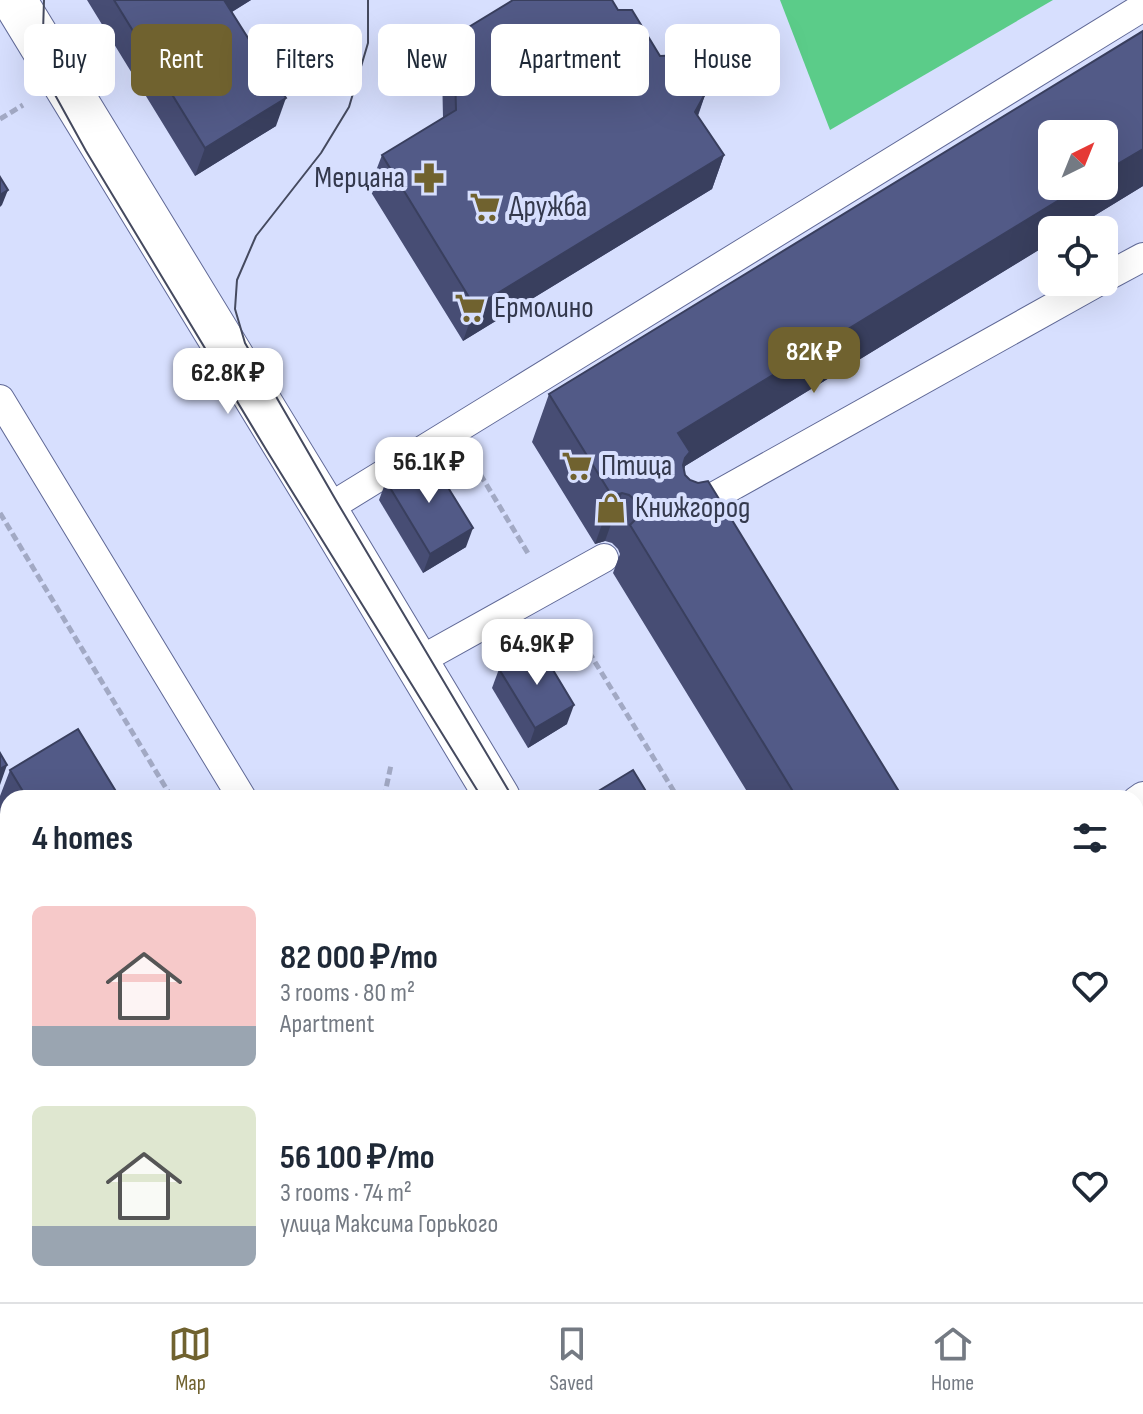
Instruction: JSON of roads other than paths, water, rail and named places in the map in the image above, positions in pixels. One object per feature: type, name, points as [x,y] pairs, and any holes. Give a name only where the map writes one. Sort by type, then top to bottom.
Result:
[{"type":"main road","points":[[14,0],[493,790]]},
{"type":"lane","points":[[325,510],[1143,7]]},
{"type":"lane","points":[[1118,270],[1143,257]]},
{"type":"lane","points":[[682,514],[1073,296]]},
{"type":"lane","points":[[0,399],[237,790]]},
{"type":"lane","points":[[417,662],[604,558]]},
{"type":"tram line","points":[[44,0],[43,32],[54,93],[267,451],[477,790]]},
{"type":"tram line","points":[[368,0],[368,43],[349,107],[321,153],[256,236],[237,280],[235,309],[245,343],[508,790]]},
{"type":"place","name":"Мерцана","points":[[429,178]]},
{"type":"place","name":"Дружба","points":[[485,207]]},
{"type":"place","name":"Ермолино","points":[[470,308]]},
{"type":"place","name":"Птица","points":[[577,466]]},
{"type":"place","name":"Книжгород","points":[[611,508]]}]
